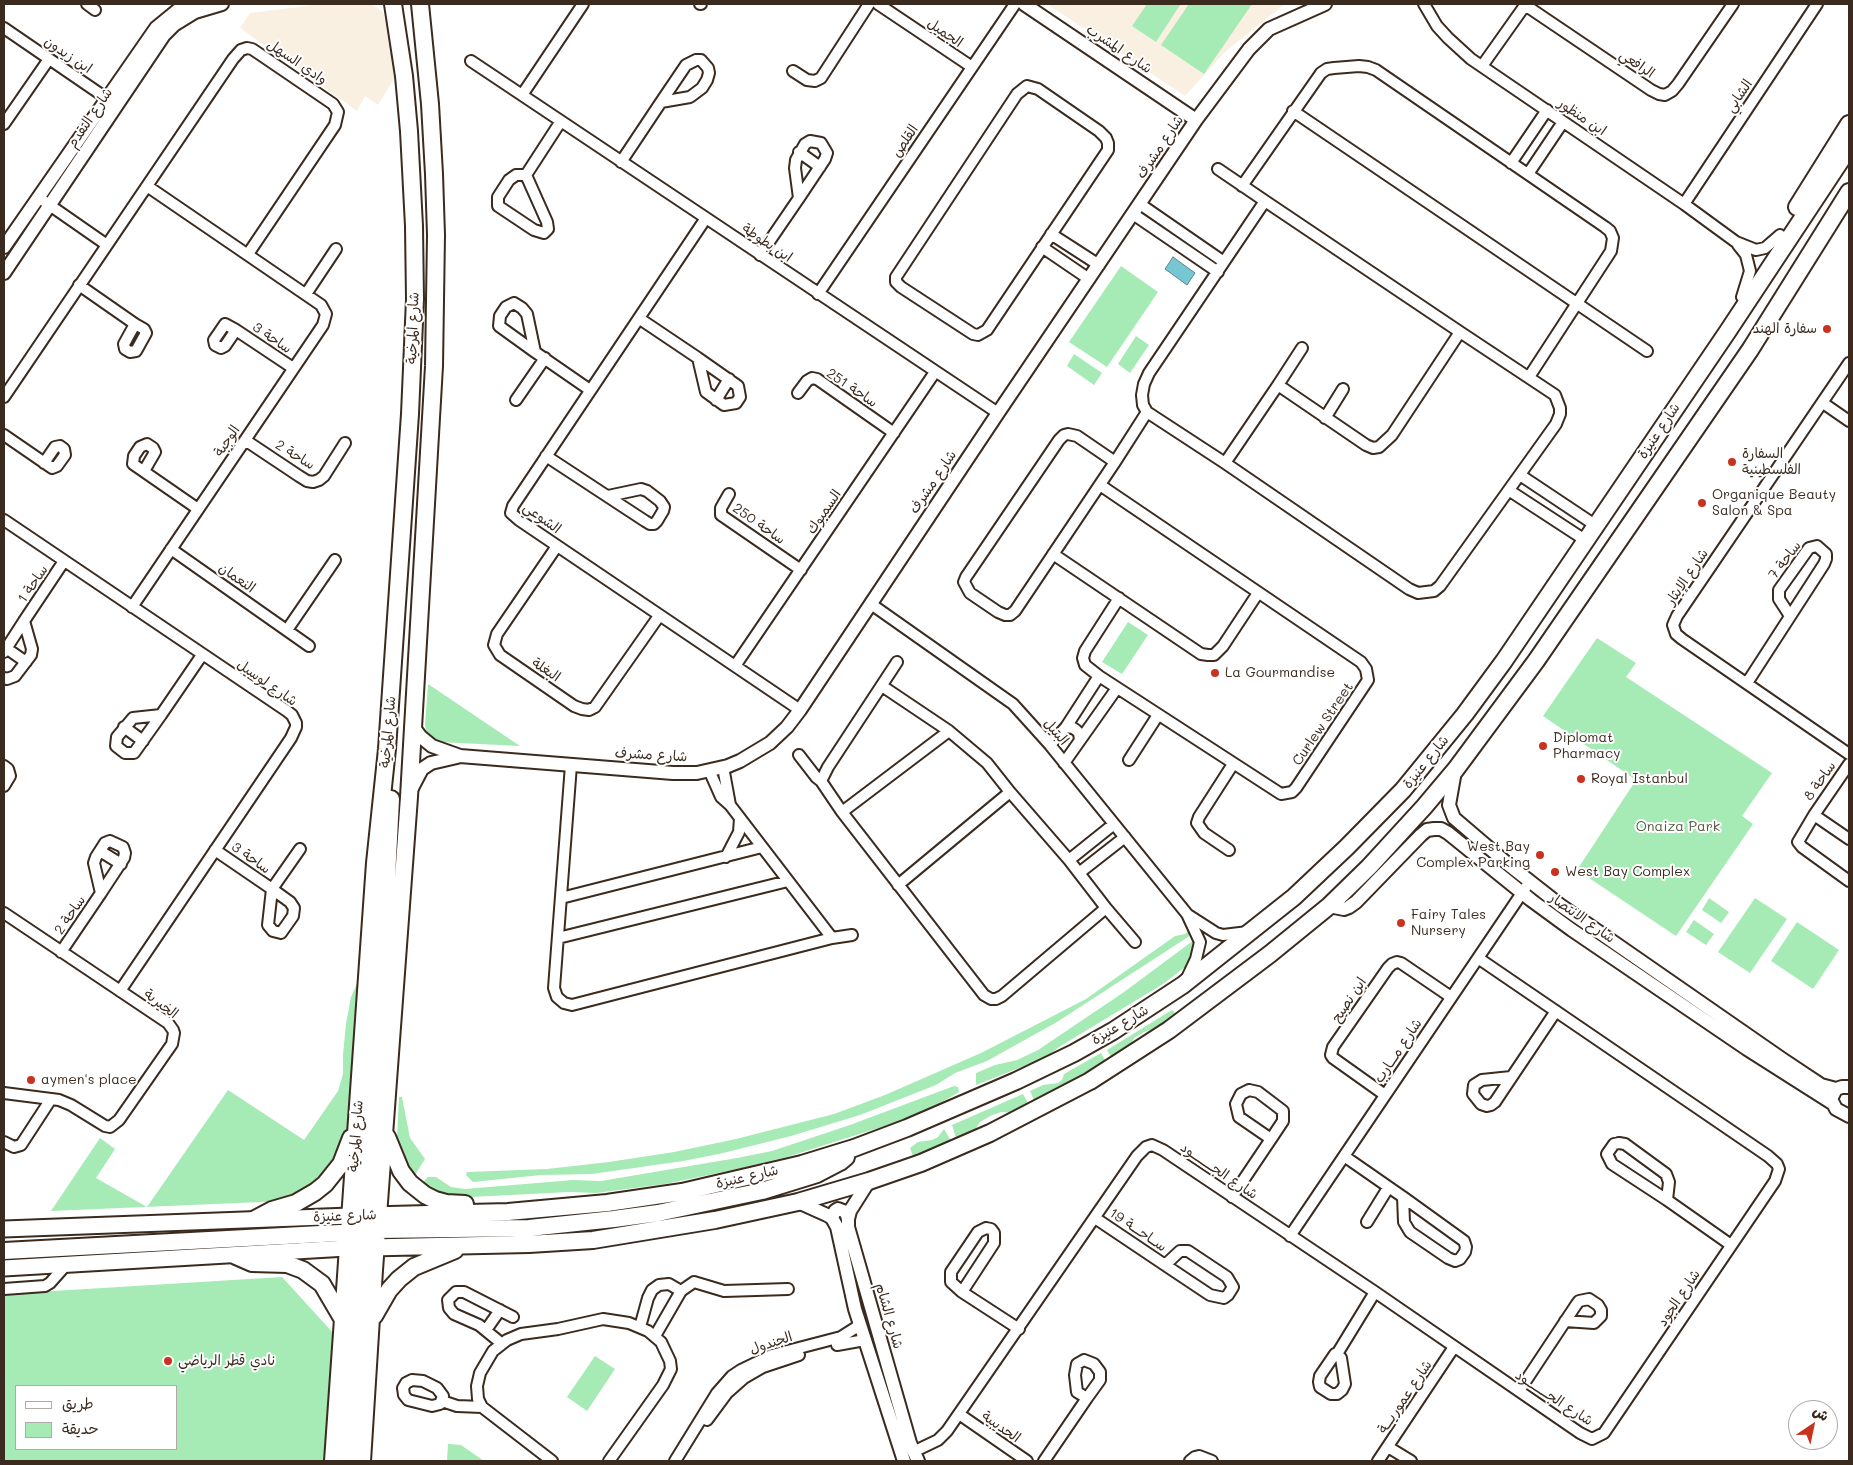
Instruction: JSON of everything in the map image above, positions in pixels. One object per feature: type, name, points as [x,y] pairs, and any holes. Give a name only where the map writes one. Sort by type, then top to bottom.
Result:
[{"type":"highway","name":"شارع المرخية","points":[[362,1461],[371,1322],[363,1232],[357,1119],[375,863],[387,749],[410,414],[415,299],[410,131],[393,4]]},
{"type":"highway","name":"شارع المرخية","points":[[334,1461],[342,1318],[363,1232],[384,1131],[409,797],[436,319],[436,235],[430,104],[420,4]]},
{"type":"highway","points":[[1728,331],[1742,297],[1849,124]]},
{"type":"highway","name":"شارع عنيزة","points":[[363,1232],[508,1212],[607,1204],[682,1192],[774,1171],[854,1148],[907,1128],[1016,1081],[1074,1053],[1113,1031],[1183,985],[1300,891],[1378,817],[1403,790],[1465,714],[1504,661],[1728,331],[1849,148]]},
{"type":"highway","name":"شارع عنيزة","points":[[363,1232],[466,1246],[593,1240],[715,1220],[798,1202],[921,1163],[990,1133],[1090,1081],[1144,1046],[1270,954],[1329,906],[1369,867],[1456,769],[1536,661],[1750,350],[1849,192]]},
{"type":"highway","points":[[349,1461],[391,826],[392,784],[387,749]]},
{"type":"highway","points":[[256,1219],[272,1210],[301,1200],[325,1184],[340,1164],[357,1119]]},
{"type":"highway","points":[[384,1131],[401,1171],[410,1183],[425,1195],[446,1203],[483,1204],[508,1212]]},
{"type":"highway","points":[[4,1251],[363,1232],[529,1228],[614,1219],[658,1213],[762,1191],[817,1174],[840,1162],[854,1148]]},
{"type":"highway","points":[[371,1322],[383,1299],[399,1279],[414,1267],[466,1246]]},
{"type":"highway","points":[[236,1256],[252,1263],[287,1264],[303,1270],[322,1284],[342,1318]]},
{"type":"main road","name":"شارع عنيزة","points":[[4,1229],[256,1219],[363,1232]]},
{"type":"main road","name":"شارع عنيزة","points":[[4,1268],[236,1256],[363,1232]]},
{"type":"street","name":"شارع التقدم","points":[[4,273],[50,206],[156,28],[178,10],[192,4]]},
{"type":"street","name":"شارع التقدم","points":[[4,247],[38,197],[156,44],[174,25],[195,12],[222,4]]},
{"type":"street","points":[[387,4],[396,20]]},
{"type":"street","points":[[522,95],[583,4]]},
{"type":"street","points":[[793,71],[807,80],[815,81],[821,78],[869,4]]},
{"type":"street","name":"الجميل","points":[[878,4],[972,67]]},
{"type":"street","name":"القلص","points":[[818,294],[1015,4]]},
{"type":"street","name":"شارع المشرب","points":[[1024,4],[1196,120]]},
{"type":"street","name":"شارع مشرف","points":[[412,725],[421,737],[432,746],[460,756],[673,773],[723,767],[740,761],[770,743],[787,727],[800,710],[1196,120],[1258,38],[1304,8],[1325,4]]},
{"type":"street","name":"ابن منظور","points":[[1424,4],[1437,26],[1448,38],[1482,66],[1684,204],[1736,242],[1756,250],[1765,248],[1780,235]]},
{"type":"street","points":[[1482,66],[1526,4]]},
{"type":"street","name":"الرافعي","points":[[1526,4],[1651,90],[1659,94],[1665,94],[1672,91],[1678,84],[1733,4]]},
{"type":"street","name":"الشابي","points":[[1684,204],[1817,4]]},
{"type":"street","name":"ابن زيدون","points":[[4,28],[111,102]]},
{"type":"street","name":"وادي السهل","points":[[4,397],[237,53],[246,48],[261,54],[334,104],[337,108],[338,118],[248,254]]},
{"type":"street","points":[[4,124],[49,59]]},
{"type":"street","points":[[621,162],[682,70],[691,61],[701,60],[708,68],[707,80],[697,93],[690,97],[661,102]]},
{"type":"street","name":"ابن بطوطة","points":[[471,61],[998,413]]},
{"type":"street","points":[[1242,186],[1321,73],[1327,69],[1368,67],[1376,70],[1610,231],[1613,238],[1611,251],[1529,377]]},
{"type":"street","points":[[1027,86],[1038,89],[1099,131],[1108,143],[1108,150],[1105,156],[1051,234],[986,330],[978,335],[968,332],[901,287],[896,279],[898,272],[1017,94],[1027,86]]},
{"type":"street","points":[[1512,163],[1546,110]]},
{"type":"street","points":[[1293,111],[1647,351]]},
{"type":"street","points":[[526,175],[561,121]]},
{"type":"street","points":[[1528,174],[1563,122]]},
{"type":"street","points":[[760,255],[800,198],[826,159],[827,153],[821,143],[810,141],[799,152],[795,168],[800,198]]},
{"type":"street","points":[[799,152],[820,167]]},
{"type":"street","points":[[1218,170],[1265,201],[1460,332],[1529,377],[1555,395],[1560,414],[1556,424],[1510,491],[1440,586],[1434,591],[1418,593],[1409,589],[1147,412],[1143,405],[1142,395],[1147,378],[1265,201]]},
{"type":"street","points":[[516,175],[526,175],[547,222],[548,229],[544,232],[534,230],[498,206],[498,197],[509,180],[516,175]]},
{"type":"street","name":"الوجبة","points":[[132,607],[326,320],[325,309],[306,294],[147,186]]},
{"type":"street","points":[[38,197],[107,245]]},
{"type":"street","points":[[1137,209],[1224,262]]},
{"type":"street","points":[[1137,209],[1218,272]]},
{"type":"street","name":"الشوعي","points":[[706,218],[513,506],[512,513],[519,520],[659,616],[800,710]]},
{"type":"street","points":[[1051,234],[1099,265]]},
{"type":"street","name":"ابن منظور","points":[[1736,242],[1746,255],[1750,271],[1742,297]]},
{"type":"street","points":[[1042,247],[1089,279]]},
{"type":"street","points":[[306,294],[336,250]]},
{"type":"street","points":[[79,286],[135,324]]},
{"type":"street","points":[[535,352],[527,314],[517,304],[509,305],[500,316],[499,326],[535,352],[590,390]]},
{"type":"street","points":[[640,319],[698,358],[738,386],[740,392],[738,400],[731,405],[724,405],[706,392],[698,358]]},
{"type":"street","name":"ساحة 3","points":[[236,330],[293,368]]},
{"type":"street","points":[[1278,385],[1366,445],[1373,448],[1379,447],[1392,435],[1460,332]]},
{"type":"street","points":[[1225,463],[1302,348]]},
{"type":"street","points":[[516,400],[544,358]]},
{"type":"street","name":"شارع الإيثار","points":[[1849,364],[1677,616],[1673,625],[1676,634],[1682,639],[1849,754]]},
{"type":"street","name":"السمبوك","points":[[735,666],[935,372]]},
{"type":"street","name":"ساحة 251","points":[[798,393],[807,381],[812,378],[817,379],[894,433]]},
{"type":"street","points":[[716,400],[729,380]]},
{"type":"street","points":[[1325,418],[1343,389]]},
{"type":"street","points":[[1823,403],[1849,421]]},
{"type":"street","points":[[1115,462],[1077,436],[1068,434],[1059,440],[966,577],[964,582],[970,593],[1005,615],[1010,615],[1015,611],[1100,485],[1115,462],[1147,412]]},
{"type":"street","points":[[4,435],[44,462]]},
{"type":"street","name":"ساحة 2","points":[[244,440],[307,481],[313,482],[324,476],[345,443]]},
{"type":"street","points":[[546,456],[650,524],[654,524],[657,521],[664,507],[660,501],[642,489],[608,496]]},
{"type":"street","points":[[144,471],[198,509]]},
{"type":"street","points":[[1520,475],[1595,525]]},
{"type":"street","name":"Curlew Street","points":[[1100,485],[1361,662],[1366,669],[1368,680],[1296,788],[1292,792],[1281,794],[1232,764],[1085,665],[1083,658],[1085,651],[1119,598]]},
{"type":"street","points":[[1510,491],[1585,540]]},
{"type":"street","name":"ساحة 250","points":[[729,494],[721,508],[721,515],[801,570]]},
{"type":"street","points":[[1551,518],[1562,502]]},
{"type":"street","name":"شارع لوسيل","points":[[5,523],[287,711],[292,715],[296,723],[294,733],[120,991]]},
{"type":"street","name":"البغلة","points":[[557,546],[497,634],[494,645],[500,655],[574,706],[589,710],[595,707],[659,616]]},
{"type":"street","name":"ساحة 7","points":[[1747,684],[1826,560],[1826,554],[1817,546],[1809,548],[1779,590],[1778,599],[1790,616]]},
{"type":"street","name":"النعمان","points":[[171,549],[310,646]]},
{"type":"street","points":[[1053,554],[1201,654],[1208,656],[1214,655],[1223,646],[1258,593]]},
{"type":"street","points":[[287,630],[335,560]]},
{"type":"street","name":"ساحة 1","points":[[5,650],[64,561]]},
{"type":"street","name":"البتيل","points":[[871,604],[1006,699],[1025,716],[1050,745],[1188,914],[1200,942],[1196,959],[1183,985]]},
{"type":"street","name":"ساحة 1","points":[[24,621],[32,649],[31,655],[26,662]]},
{"type":"street","points":[[4,678],[7,679],[15,676],[26,662],[5,650]]},
{"type":"street","points":[[161,715],[133,718],[124,727],[116,742],[116,746],[125,753],[134,754],[161,715],[202,655]]},
{"type":"street","points":[[821,782],[828,767],[896,662]]},
{"type":"street","points":[[1050,745],[1066,727],[1099,676]]},
{"type":"street","points":[[882,686],[949,732],[987,763],[1135,942]]},
{"type":"street","points":[[1064,763],[1117,688]]},
{"type":"street","points":[[1129,760],[1158,715]]},
{"type":"street","points":[[124,727],[143,741]]},
{"type":"street","points":[[1066,727],[1076,730],[1079,733],[1080,740]]},
{"type":"street","points":[[842,812],[949,732]]},
{"type":"street","points":[[799,755],[984,995],[991,999],[1002,996],[1106,908]]},
{"type":"street","name":"شارع مشرف","points":[[409,797],[416,778],[422,769],[431,763],[460,756]]},
{"type":"street","points":[[1230,850],[1204,833],[1197,823],[1232,764]]},
{"type":"street","name":"ساحة 8","points":[[1849,764],[1798,842],[1802,847],[1849,881]]},
{"type":"street","points":[[571,765],[554,988],[557,996],[564,1003],[572,1005],[832,938],[852,936]]},
{"type":"street","points":[[4,766],[8,769],[10,776],[4,786]]},
{"type":"street","points":[[723,767],[730,805]]},
{"type":"street","name":"شارع الانتصار","points":[[1456,769],[1449,805],[1454,818],[1526,888],[1680,988],[1821,1085],[1844,1085]]},
{"type":"street","points":[[709,770],[718,794],[730,805],[832,938]]},
{"type":"street","points":[[898,885],[1010,792]]},
{"type":"street","name":"ساحة 8","points":[[1814,815],[1849,839]]},
{"type":"street","points":[[726,856],[739,832],[740,818]]},
{"type":"street","points":[[1069,860],[1114,824]]},
{"type":"street","name":"شارع الانتصار","points":[[1329,906],[1344,909],[1356,902],[1421,835],[1434,829],[1448,833],[1526,888],[1668,996],[1832,1103],[1836,1109],[1847,1113]]},
{"type":"street","points":[[1078,873],[1125,837]]},
{"type":"street","points":[[110,841],[120,844],[125,853],[121,864],[100,851],[110,841]]},
{"type":"street","points":[[561,898],[762,848]]},
{"type":"street","name":"ساحة 3","points":[[215,850],[272,889],[300,849]]},
{"type":"street","name":"ساحة 2","points":[[100,851],[94,863],[101,894]]},
{"type":"street","name":"ساحة 2","points":[[62,952],[121,864]]},
{"type":"street","points":[[558,938],[788,881]]},
{"type":"street","name":"شارع مـــارب","points":[[1290,1236],[1526,888]]},
{"type":"street","name":"الخيرية","points":[[4,913],[171,1026],[174,1033],[172,1044],[115,1125],[105,1126],[64,1102],[7,1093]]},
{"type":"street","name":"البتيل","points":[[1188,914],[1216,933],[1230,935],[1251,932]]},
{"type":"street","points":[[1478,958],[1556,1011],[1511,1077]]},
{"type":"street","name":"ابن نصيح","points":[[1385,1095],[1333,1058],[1331,1051],[1333,1047],[1392,964],[1401,963],[1451,997]]},
{"type":"street","points":[[1668,996],[1680,988]]},
{"type":"street","name":"شارع الجود","points":[[1556,1011],[1768,1156],[1777,1164],[1779,1169],[1775,1181],[1607,1430],[1596,1438]]},
{"type":"street","points":[[1832,1103],[1832,1095],[1844,1085]]},
{"type":"street","points":[[1232,1197],[1271,1139],[1283,1121],[1283,1111],[1258,1092],[1249,1090],[1241,1094],[1236,1104],[1239,1117],[1271,1139]]},
{"type":"street","points":[[4,1142],[14,1147],[21,1145],[52,1099]]},
{"type":"street","points":[[1668,1200],[1669,1182],[1666,1174],[1625,1144],[1614,1144],[1610,1148],[1608,1154],[1612,1164],[1668,1200],[1731,1245]]},
{"type":"street","name":"شارع الجــــــــود","points":[[916,1456],[938,1440],[959,1414],[1138,1156],[1146,1147],[1152,1146],[1163,1150],[1580,1433],[1596,1438]]},
{"type":"street","points":[[1344,1156],[1464,1240],[1465,1252],[1460,1259],[1455,1261],[1448,1258],[1410,1232],[1404,1222],[1403,1198]]},
{"type":"street","points":[[848,1219],[850,1211],[869,1181]]},
{"type":"street","points":[[1367,1222],[1388,1188]]},
{"type":"street","points":[[798,1202],[832,1218],[837,1227],[860,1325],[904,1461]]},
{"type":"street","points":[[832,1218],[838,1209],[846,1212],[848,1219]]},
{"type":"street","name":"ســاحـــة 19","points":[[1095,1218],[1210,1296],[1224,1298],[1233,1286],[1227,1278],[1188,1251],[1180,1251],[1165,1265]]},
{"type":"street","name":"شارع الشام","points":[[848,1219],[850,1234],[916,1456]]},
{"type":"street","points":[[962,1292],[994,1243],[994,1233],[991,1229],[982,1229],[978,1232],[951,1272],[951,1282],[962,1292],[1019,1329]]},
{"type":"street","points":[[4,1289],[45,1286],[66,1265]]},
{"type":"street","points":[[655,1336],[681,1291],[694,1282],[724,1291],[788,1289]]},
{"type":"street","points":[[640,1327],[652,1290],[658,1285],[669,1284],[681,1291]]},
{"type":"street","points":[[501,1344],[486,1330],[454,1314],[449,1308],[450,1297],[456,1292],[464,1292],[513,1317]]},
{"type":"street","points":[[1337,1354],[1374,1292]]},
{"type":"street","points":[[486,1330],[500,1310]]},
{"type":"street","points":[[552,1461],[482,1407],[478,1399],[477,1386],[480,1373],[485,1362],[501,1344],[521,1334],[558,1329],[603,1319],[617,1320],[640,1327],[655,1336],[661,1342],[670,1361],[671,1369],[669,1376],[609,1461]]},
{"type":"street","points":[[1519,1391],[1565,1321]]},
{"type":"street","name":"الجندول","points":[[676,1461],[710,1402],[732,1376],[761,1359],[841,1337],[860,1325]]},
{"type":"street","name":"الجندول","points":[[676,1461],[720,1402],[735,1385],[749,1375],[774,1362],[845,1342],[865,1340]]},
{"type":"street","name":"شارع عموريـــة","points":[[1378,1461],[1454,1347]]},
{"type":"street","points":[[1044,1461],[1087,1398]]},
{"type":"street","points":[[442,1401],[465,1407],[482,1407]]},
{"type":"street","name":"الحديبية","points":[[959,1414],[1027,1461]]},
{"type":"street","points":[[1388,1447],[1411,1461]]},
{"type":"street","points":[[1190,1461],[1200,1456],[1212,1461]]},
{"type":"shaded area","points":[[322,4],[371,4],[383,12],[397,74],[378,105],[365,96],[357,111],[240,28],[250,13]]},
{"type":"shaded area","points":[[1047,4],[1285,4],[1226,51],[1185,96]]},
{"type":"green space","points":[[1147,4],[1180,5],[1156,42],[1132,26]]},
{"type":"green space","points":[[1189,4],[1252,4],[1204,74],[1161,45]]},
{"type":"green space","points":[[1121,266],[1158,292],[1107,367],[1069,342]]},
{"type":"green space","points":[[1136,336],[1149,345],[1130,373],[1118,364]]},
{"type":"green space","points":[[1074,354],[1102,373],[1094,385],[1067,366]]},
{"type":"green space","points":[[1128,622],[1148,635],[1122,674],[1102,662]]},
{"type":"green space","name":"Onaiza Park","points":[[1597,638],[1636,663],[1626,677],[1772,773],[1742,816],[1753,824],[1676,936],[1577,870],[1636,780],[1543,716]]},
{"type":"green space","points":[[428,684],[520,746],[439,742],[431,738],[427,734],[425,725]]},
{"type":"green space","points":[[1709,898],[1729,912],[1721,923],[1702,910]]},
{"type":"green space","points":[[1755,898],[1787,919],[1750,973],[1718,952]]},
{"type":"green space","points":[[1694,920],[1714,934],[1706,945],[1686,932]]},
{"type":"green space","points":[[1797,922],[1839,950],[1813,989],[1771,961]]},
{"type":"green space","points":[[1189,930],[1192,933],[1188,937],[1057,1022],[987,1061],[955,1073],[936,1085],[860,1115],[791,1136],[683,1161],[592,1174],[541,1175],[473,1182],[466,1175],[467,1172],[547,1169],[674,1152],[736,1139],[834,1114],[885,1095],[981,1053],[1086,999],[1175,936],[1185,934]]},
{"type":"green space","points":[[1194,940],[1196,945],[1189,964],[1163,984],[1059,1047],[1047,1057],[976,1085],[976,1073],[995,1065],[1017,1060],[1038,1050],[1124,992]]},
{"type":"green space","points":[[358,981],[357,1021],[346,1143],[317,1186],[284,1201],[147,1207],[228,1090],[304,1140],[338,1091],[343,1074],[346,1024],[351,997]]},
{"type":"green space","points":[[1172,1010],[1177,1015],[1157,1029],[1146,1031],[1134,1038],[1129,1048],[1112,1059],[1107,1050]]},
{"type":"green space","points":[[1101,1053],[1106,1062],[1035,1103],[1030,1091],[1043,1085],[1058,1083],[1062,1080],[1064,1074]]},
{"type":"green space","points":[[954,1086],[958,1087],[959,1092],[925,1112],[910,1118],[787,1157],[665,1184],[596,1193],[569,1192],[451,1198],[420,1185],[428,1177],[436,1177],[451,1187],[465,1189],[573,1180],[601,1181],[737,1158],[772,1151],[850,1125]]},
{"type":"green space","points":[[1023,1094],[1029,1105],[1013,1113],[1002,1112],[992,1115],[980,1122],[975,1130],[956,1138],[952,1125]]},
{"type":"green space","points":[[399,1097],[402,1097],[410,1138],[425,1159],[413,1178],[400,1153],[397,1137]]},
{"type":"green space","points":[[944,1129],[951,1141],[913,1156],[910,1148],[918,1142],[938,1137]]},
{"type":"green space","points":[[100,1138],[115,1149],[96,1178],[147,1207],[51,1211]]},
{"type":"green space","name":"نادي قطر الرياضي","points":[[282,1277],[335,1335],[326,1461],[4,1461],[4,1294]]},
{"type":"green space","points":[[595,1356],[615,1369],[587,1411],[567,1397]]},
{"type":"green space","points":[[448,1444],[461,1445],[484,1461],[447,1461]]},
{"type":"water","points":[[1173,257],[1195,273],[1187,285],[1165,269]]},
{"type":"place","name":"سفارة الهند","points":[[1827,329]]},
{"type":"place","name":"السفارة الفلسطينية","points":[[1732,462]]},
{"type":"place","name":"Organique Beauty Salon & Spa","points":[[1702,503]]},
{"type":"place","name":"La Gourmandise","points":[[1215,673]]},
{"type":"place","name":"Diplomat Pharmacy","points":[[1543,746]]},
{"type":"place","name":"Royal Istanbul","points":[[1581,779]]},
{"type":"place","name":"West Bay Complex Parking","points":[[1540,855]]},
{"type":"place","name":"West Bay Complex","points":[[1555,872]]},
{"type":"place","name":"Fairy Tales Nursery","points":[[1401,923]]},
{"type":"place","name":"aymen's place","points":[[31,1080]]},
{"type":"place","name":"نادي قطر الرياضي","points":[[168,1361]]}]
